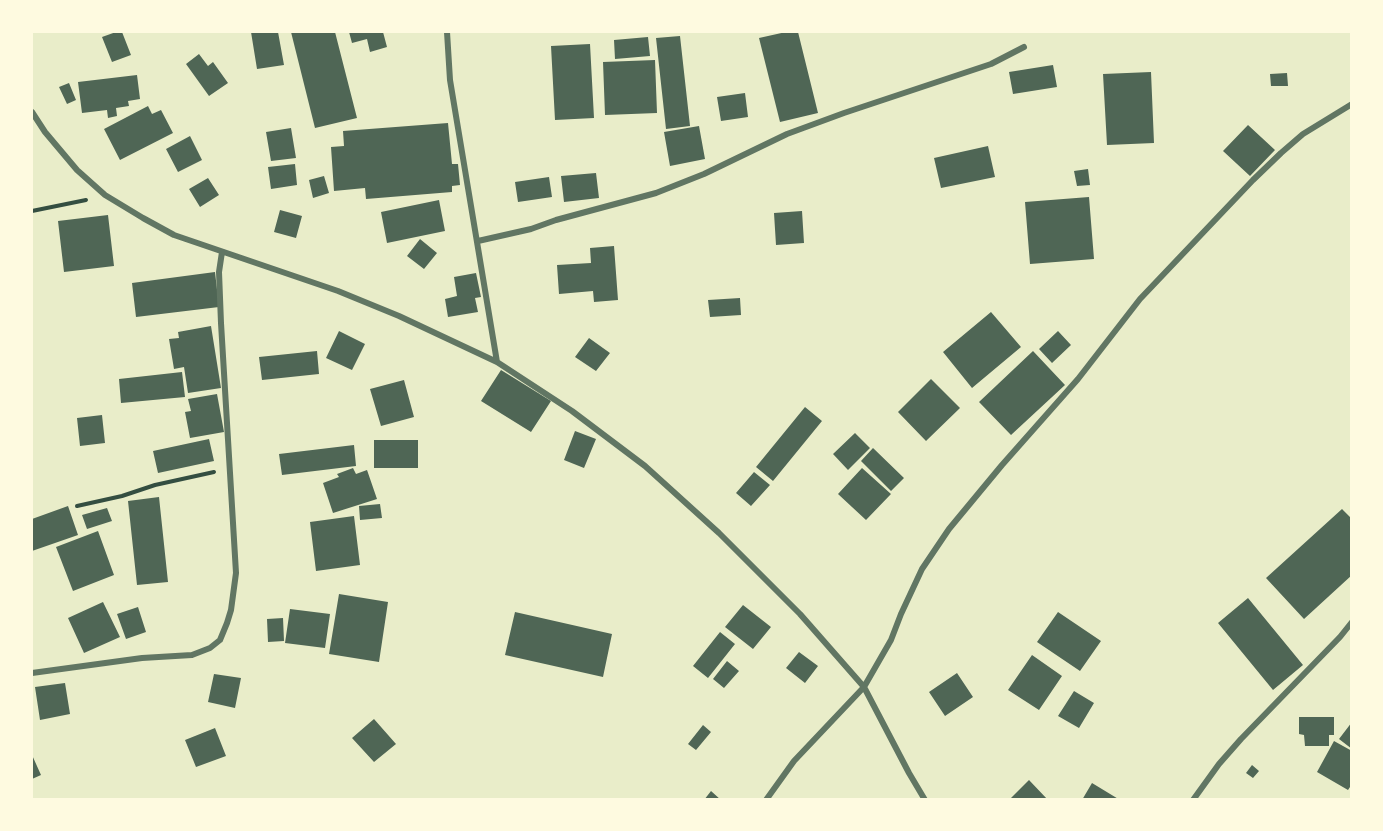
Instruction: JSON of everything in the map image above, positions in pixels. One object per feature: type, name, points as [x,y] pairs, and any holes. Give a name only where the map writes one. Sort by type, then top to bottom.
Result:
[{"type":"street","points":[[447,32],[450,80],[497,362]]},
{"type":"street","points":[[478,242],[656,193],[742,157],[787,134],[991,64],[1024,47]]},
{"type":"street","points":[[766,800],[794,761],[864,687],[891,640],[922,569],[949,529],[1078,379],[1140,299],[1281,153],[1303,134],[1352,104]]},
{"type":"street","points":[[32,112],[45,132],[77,170],[105,195],[174,235],[338,291],[399,315],[497,362],[572,411],[645,466],[719,533],[800,614],[864,687],[925,800]]},
{"type":"street","points":[[32,673],[142,658],[192,655],[210,648],[220,640],[231,610],[236,573],[221,322],[219,272],[222,252]]},
{"type":"street","points":[[1193,800],[1242,739],[1352,622]]},
{"type":"path","points":[[32,211],[105,195]]},
{"type":"path","points":[[77,506],[122,496],[155,485],[230,469]]},
{"type":"building","points":[[122,32],[131,55],[112,62],[102,37]]},
{"type":"building","points":[[251,32],[278,32],[284,65],[257,69]]},
{"type":"building","points":[[291,32],[335,32],[357,118],[315,128]]},
{"type":"building","points":[[349,32],[383,32],[387,47],[370,52],[367,39],[352,43]]},
{"type":"building","points":[[786,32],[798,32],[818,113],[780,122],[759,38]]},
{"type":"building","points":[[680,36],[690,126],[666,129],[656,38]]},
{"type":"building","points":[[648,37],[650,56],[615,59],[614,40]]},
{"type":"building","points":[[590,44],[594,118],[555,120],[551,46]]},
{"type":"building","points":[[199,54],[208,66],[213,62],[228,83],[209,96],[186,64]]},
{"type":"building","points":[[655,60],[657,113],[605,115],[603,62]]},
{"type":"building","points":[[1053,65],[1057,87],[1013,94],[1009,72]]},
{"type":"building","points":[[1151,72],[1154,143],[1107,145],[1103,74]]},
{"type":"building","points":[[1287,73],[1288,86],[1271,86],[1270,74]]},
{"type":"building","points":[[137,75],[140,99],[128,101],[129,106],[116,108],[117,116],[108,118],[107,110],[82,113],[78,82]]},
{"type":"building","points":[[69,83],[76,100],[67,104],[59,87]]},
{"type":"building","points":[[745,93],[748,117],[721,121],[717,97]]},
{"type":"building","points":[[148,106],[152,114],[161,110],[173,133],[120,160],[104,129]]},
{"type":"building","points":[[448,123],[452,164],[458,164],[460,185],[452,186],[452,192],[366,199],[365,188],[334,191],[331,147],[344,146],[343,131]]},
{"type":"building","points":[[1248,125],[1275,150],[1250,176],[1223,151]]},
{"type":"building","points":[[699,126],[705,159],[670,166],[664,132]]},
{"type":"building","points":[[291,128],[296,158],[271,161],[266,132]]},
{"type":"building","points":[[190,136],[202,160],[178,172],[166,149]]},
{"type":"building","points":[[988,146],[995,177],[941,188],[934,158]]},
{"type":"building","points":[[295,164],[297,185],[271,189],[268,167]]},
{"type":"building","points":[[1088,169],[1090,185],[1077,186],[1074,171]]},
{"type":"building","points":[[596,173],[599,198],[564,202],[561,176]]},
{"type":"building","points":[[324,176],[329,193],[313,198],[309,180]]},
{"type":"building","points":[[549,177],[552,197],[518,202],[515,182]]},
{"type":"building","points":[[208,178],[219,195],[200,207],[189,189]]},
{"type":"building","points":[[1089,197],[1094,259],[1030,264],[1025,202]]},
{"type":"building","points":[[439,200],[445,231],[387,243],[381,212]]},
{"type":"building","points":[[280,210],[302,216],[296,238],[274,232]]},
{"type":"building","points":[[802,211],[804,243],[776,245],[774,213]]},
{"type":"building","points":[[108,215],[114,266],[64,272],[58,221]]},
{"type":"building","points":[[420,239],[437,253],[424,269],[407,256]]},
{"type":"building","points":[[614,246],[618,300],[594,302],[593,291],[559,294],[557,265],[591,263],[590,248]]},
{"type":"building","points":[[215,272],[219,307],[136,317],[132,283]]},
{"type":"building","points":[[476,273],[481,297],[475,298],[478,312],[448,317],[445,299],[457,296],[454,277]]},
{"type":"building","points":[[740,298],[741,315],[710,317],[708,300]]},
{"type":"building","points":[[991,312],[1021,347],[972,388],[943,352]]},
{"type":"building","points":[[211,326],[221,388],[188,393],[184,367],[174,369],[169,339],[179,338],[178,332]]},
{"type":"building","points":[[339,331],[365,344],[352,370],[326,358]]},
{"type":"building","points":[[1058,331],[1071,345],[1052,363],[1039,349]]},
{"type":"building","points":[[589,338],[610,353],[596,371],[575,357]]},
{"type":"building","points":[[317,351],[319,374],[262,380],[259,357]]},
{"type":"building","points":[[1033,351],[1065,385],[1011,435],[979,402]]},
{"type":"building","points":[[501,370],[551,401],[531,432],[481,401]]},
{"type":"building","points":[[182,372],[185,397],[121,403],[119,379]]},
{"type":"building","points":[[931,379],[960,408],[926,441],[898,412]]},
{"type":"building","points":[[404,380],[414,417],[381,426],[370,389]]},
{"type":"building","points":[[217,394],[224,432],[190,438],[185,412],[191,411],[188,399]]},
{"type":"building","points":[[805,407],[822,421],[773,481],[756,467]]},
{"type":"building","points":[[102,415],[105,443],[80,446],[77,418]]},
{"type":"building","points":[[575,431],[596,439],[584,468],[564,460]]},
{"type":"building","points":[[855,433],[870,448],[848,470],[833,454]]},
{"type":"building","points":[[209,439],[214,461],[158,473],[153,451]]},
{"type":"building","points":[[374,440],[418,440],[418,468],[374,468]]},
{"type":"building","points":[[354,445],[356,466],[282,475],[279,454]]},
{"type":"building","points":[[873,448],[904,478],[891,491],[861,461]]},
{"type":"building","points":[[353,468],[356,474],[367,470],[377,499],[333,513],[323,483]]},
{"type":"building","points":[[862,468],[891,494],[866,520],[838,494]]},
{"type":"building","points":[[754,472],[770,485],[751,506],[736,493]]},
{"type":"building","points":[[159,497],[168,582],[137,585],[128,501]]},
{"type":"building","points":[[380,504],[382,518],[360,520],[359,506]]},
{"type":"building","points":[[68,506],[78,535],[32,551],[32,519]]},
{"type":"building","points":[[107,508],[112,521],[87,529],[82,515]]},
{"type":"building","points":[[1342,509],[1352,519],[1352,575],[1304,619],[1266,578]]},
{"type":"building","points":[[354,516],[360,565],[316,571],[310,522]]},
{"type":"building","points":[[98,531],[114,575],[73,591],[56,547]]},
{"type":"building","points":[[339,594],[388,602],[379,662],[329,654]]},
{"type":"building","points":[[1248,598],[1303,665],[1273,690],[1218,623]]},
{"type":"building","points":[[103,602],[120,637],[84,653],[68,618]]},
{"type":"building","points":[[743,605],[771,627],[753,649],[725,627]]},
{"type":"building","points":[[138,607],[146,632],[126,639],[117,614]]},
{"type":"building","points":[[290,609],[330,614],[325,648],[285,643]]},
{"type":"building","points":[[515,612],[612,634],[603,677],[505,655]]},
{"type":"building","points":[[1058,612],[1101,641],[1080,671],[1037,642]]},
{"type":"building","points":[[283,618],[284,641],[268,642],[267,619]]},
{"type":"building","points":[[720,632],[735,644],[708,678],[693,666]]},
{"type":"building","points":[[799,652],[818,666],[805,683],[786,668]]},
{"type":"building","points":[[1032,655],[1062,676],[1039,710],[1008,690]]},
{"type":"building","points":[[727,661],[739,671],[724,688],[713,679]]},
{"type":"building","points":[[957,673],[973,697],[945,716],[929,692]]},
{"type":"building","points":[[214,674],[241,678],[235,708],[208,702]]},
{"type":"building","points":[[65,683],[70,714],[40,720],[35,687]]},
{"type":"building","points":[[1074,691],[1094,703],[1079,728],[1058,716]]},
{"type":"building","points":[[1299,717],[1334,717],[1334,735],[1329,735],[1329,746],[1305,746],[1304,735],[1299,734]]},
{"type":"building","points":[[374,719],[396,744],[374,762],[352,738]]},
{"type":"building","points":[[1352,722],[1352,749],[1339,739]]},
{"type":"building","points":[[703,725],[711,732],[696,750],[688,744]]},
{"type":"building","points":[[215,728],[226,756],[196,767],[185,740]]},
{"type":"building","points":[[1334,741],[1352,751],[1352,784],[1348,790],[1317,772]]},
{"type":"building","points":[[32,755],[41,775],[32,779]]},
{"type":"building","points":[[1252,765],[1259,771],[1253,778],[1246,773]]},
{"type":"building","points":[[1029,780],[1048,800],[1009,800]]},
{"type":"building","points":[[1092,783],[1120,800],[1082,800]]},
{"type":"building","points":[[711,791],[721,800],[704,800]]}]
